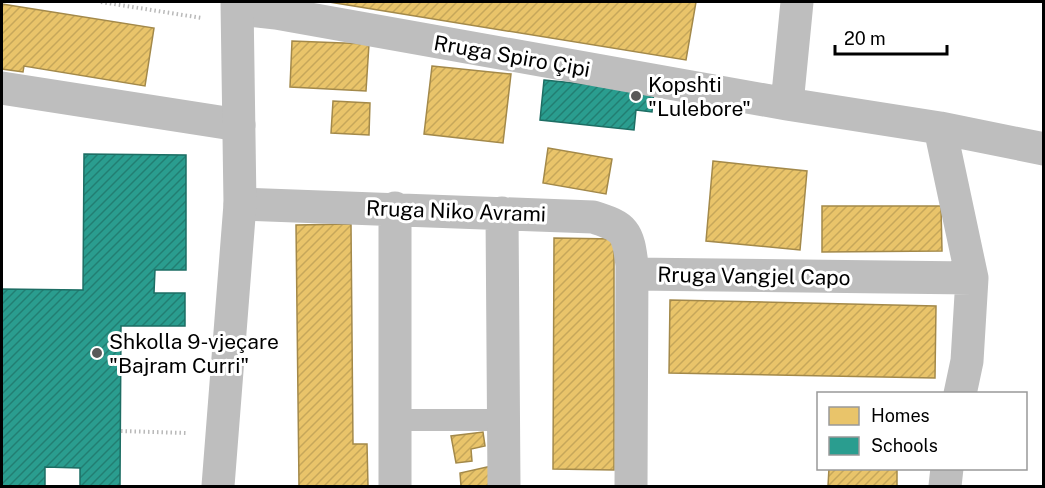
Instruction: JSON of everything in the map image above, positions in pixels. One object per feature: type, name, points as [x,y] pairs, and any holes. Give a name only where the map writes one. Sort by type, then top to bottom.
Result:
[{"type":"street","points":[[787,104],[796,2]]},
{"type":"street","name":"Rruga Spiro Çipi","points":[[238,12],[276,14],[787,104],[940,128],[1044,149]]},
{"type":"street","points":[[218,486],[240,204],[238,12]]},
{"type":"street","points":[[2,88],[239,124]]},
{"type":"street","points":[[940,128],[972,278],[967,361],[960,392]]},
{"type":"street","name":"Rruga Niko Avrami","points":[[240,204],[592,217],[621,228],[629,241],[632,274]]},
{"type":"street","points":[[394,486],[395,208]]},
{"type":"street","points":[[502,213],[504,486]]},
{"type":"street","name":"Rruga Vangjel Capo","points":[[631,486],[632,274],[972,278]]},
{"type":"street","points":[[945,486],[947,470]]},
{"type":"lane","points":[[395,420],[503,420]]},
{"type":"path","points":[[101,2],[238,12]]},
{"type":"path","points":[[121,431],[190,433]]},
{"type":"building: Homes","points":[[329,2],[696,2],[686,60]]},
{"type":"building: Homes","points":[[2,4],[154,28],[145,86],[24,66],[23,72],[2,69]]},
{"type":"building: Homes","points":[[292,41],[369,44],[366,91],[290,87]]},
{"type":"building: Homes","points":[[432,66],[511,74],[503,143],[424,134]]},
{"type":"building: Homes","points":[[333,101],[370,103],[369,135],[331,133]]},
{"type":"building: Homes","points":[[548,148],[612,159],[606,194],[543,183]]},
{"type":"building: Homes","points":[[713,161],[807,171],[800,250],[706,241]]},
{"type":"building: Homes","points":[[822,206],[941,206],[942,251],[822,252]]},
{"type":"building: Homes","points":[[351,224],[353,444],[367,444],[368,486],[299,486],[296,225]]},
{"type":"building: Homes","points":[[554,238],[614,239],[614,470],[553,469]]},
{"type":"building: Homes","points":[[670,300],[936,306],[935,378],[669,373]]},
{"type":"building: Homes","points":[[483,432],[485,446],[471,449],[472,461],[456,463],[451,436]]},
{"type":"building: Homes","points":[[496,465],[493,486],[461,486],[460,473]]},
{"type":"building: Homes","points":[[829,470],[897,470],[897,486],[828,486]]},
{"type":"building: Schools","points":[[544,80],[654,91],[652,112],[636,110],[634,130],[540,120]]},
{"type":"building: Schools","name":"Shkolla 9-vjeçare \"Bajram Curri\"","points":[[84,154],[186,155],[186,270],[155,270],[154,293],[185,293],[185,326],[121,326],[120,486],[80,486],[80,468],[45,467],[45,486],[2,486],[2,289],[83,290]]},
{"type":"place","name":"Kopshti \"Lulebore\"","points":[[636,96]]},
{"type":"place","name":"Shkolla 9-vjeçare \"Bajram Curri\"","points":[[97,353]]}]
